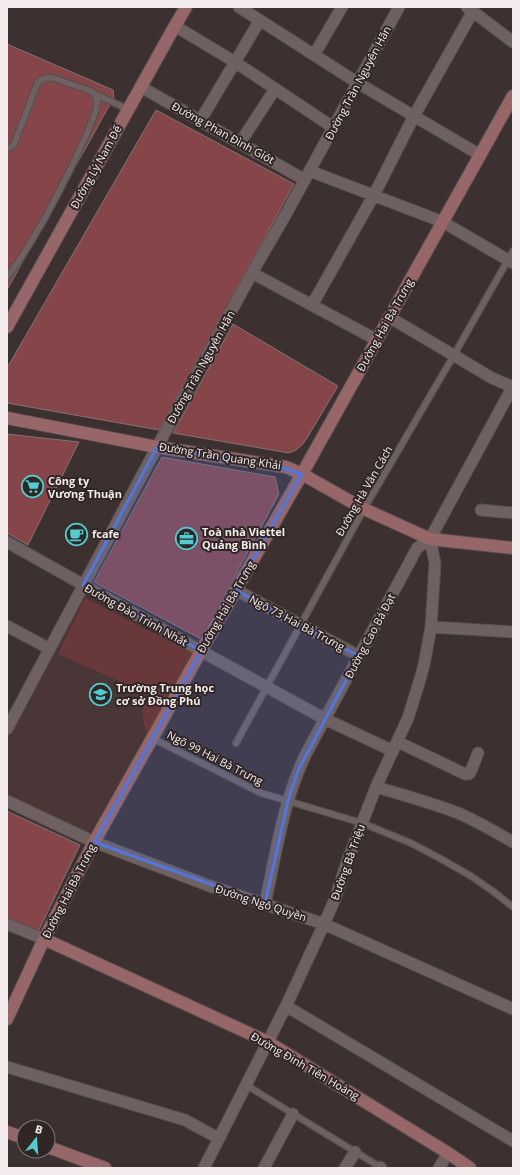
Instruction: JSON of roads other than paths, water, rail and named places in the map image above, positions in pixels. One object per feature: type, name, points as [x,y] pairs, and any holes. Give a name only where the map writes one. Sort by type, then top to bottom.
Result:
[{"type":"street","name":"Đường Lý Nam Đế","points":[[8,325],[186,7]]},
{"type":"street","points":[[239,7],[358,83],[480,155]]},
{"type":"street","points":[[200,121],[235,62],[257,18],[260,7]]},
{"type":"street","points":[[314,55],[342,7]]},
{"type":"street","name":"Đường Trần Nguyên Hãn","points":[[7,729],[157,447],[252,273],[334,128],[399,7]]},
{"type":"street","points":[[312,305],[374,195],[470,9],[513,42]]},
{"type":"street","points":[[175,26],[235,62],[334,128]]},
{"type":"street","name":"Đường Phan Đình Giót","points":[[141,87],[240,143],[308,175],[374,195],[443,222],[511,258]]},
{"type":"street","points":[[240,143],[275,89]]},
{"type":"street","name":"Đường Hai Bà Trưng","points":[[7,1019],[44,939],[94,842],[513,96]]},
{"type":"street","points":[[252,273],[377,340]]},
{"type":"street","points":[[389,317],[492,378],[513,387]]},
{"type":"street","name":"Đường Cao Bá Đạt","points":[[265,904],[288,801],[298,772],[417,548],[430,539],[513,387]]},
{"type":"street","name":"Đường Trần Quang Khải","points":[[7,418],[157,447],[286,467],[302,474],[364,509],[430,539],[513,548]]},
{"type":"street","points":[[481,510],[513,513]]},
{"type":"street","name":"Đường Bà Triệu","points":[[204,1168],[286,1006],[324,924],[376,787],[396,747],[408,718],[427,650],[430,627],[435,563],[430,539]]},
{"type":"street","name":"Đường Đào Trinh Nhất","points":[[7,542],[325,719],[465,774],[469,774],[471,772],[478,753]]},
{"type":"street","name":"Ngõ 73 Hai Bà Trưng","points":[[236,590],[359,656]]},
{"type":"street","points":[[7,626],[50,649]]},
{"type":"street","points":[[430,627],[513,632]]},
{"type":"street","points":[[376,787],[459,814],[513,842]]},
{"type":"street","name":"Đường Ngô Quyền","points":[[7,801],[94,842],[206,885],[324,924],[513,1009]]},
{"type":"street","points":[[7,924],[44,939]]},
{"type":"street","name":"Đường Đinh Tiên Hoàng","points":[[44,939],[268,1042],[470,1168]]},
{"type":"street","points":[[286,1006],[513,1141]]},
{"type":"street","points":[[7,1066],[185,1120],[218,1138]]},
{"type":"street","points":[[264,1168],[293,1114]]},
{"type":"street","points":[[56,1150],[105,1168]]},
{"type":"street","points":[[344,1168],[355,1152]]},
{"type":"street","points":[[439,1168],[448,1153]]},
{"type":"lane","points":[[7,149],[14,144],[38,82],[47,77],[91,91],[94,94],[128,109]]},
{"type":"lane","points":[[7,277],[19,262],[28,247],[69,174],[79,153],[95,111],[97,99],[94,94]]},
{"type":"lane","name":"Đường Hà Văn Cách","points":[[236,743],[364,509],[511,258]]},
{"type":"lane","name":"Ngõ 99 Hai Bà Trưng","points":[[152,738],[261,793],[362,823],[411,843],[441,858],[494,892],[513,907]]},
{"type":"lane","points":[[246,1085],[381,1168]]},
{"type":"place","name":"Công ty Vương Thuận","points":[[32,487]]},
{"type":"place","name":"fcafe","points":[[76,534]]},
{"type":"place","name":"Toà nhà Viettel Quảng Bình","points":[[187,538]]},
{"type":"place","name":"Trường Trung học cơ sở Đồng Phú","points":[[100,694]]}]
